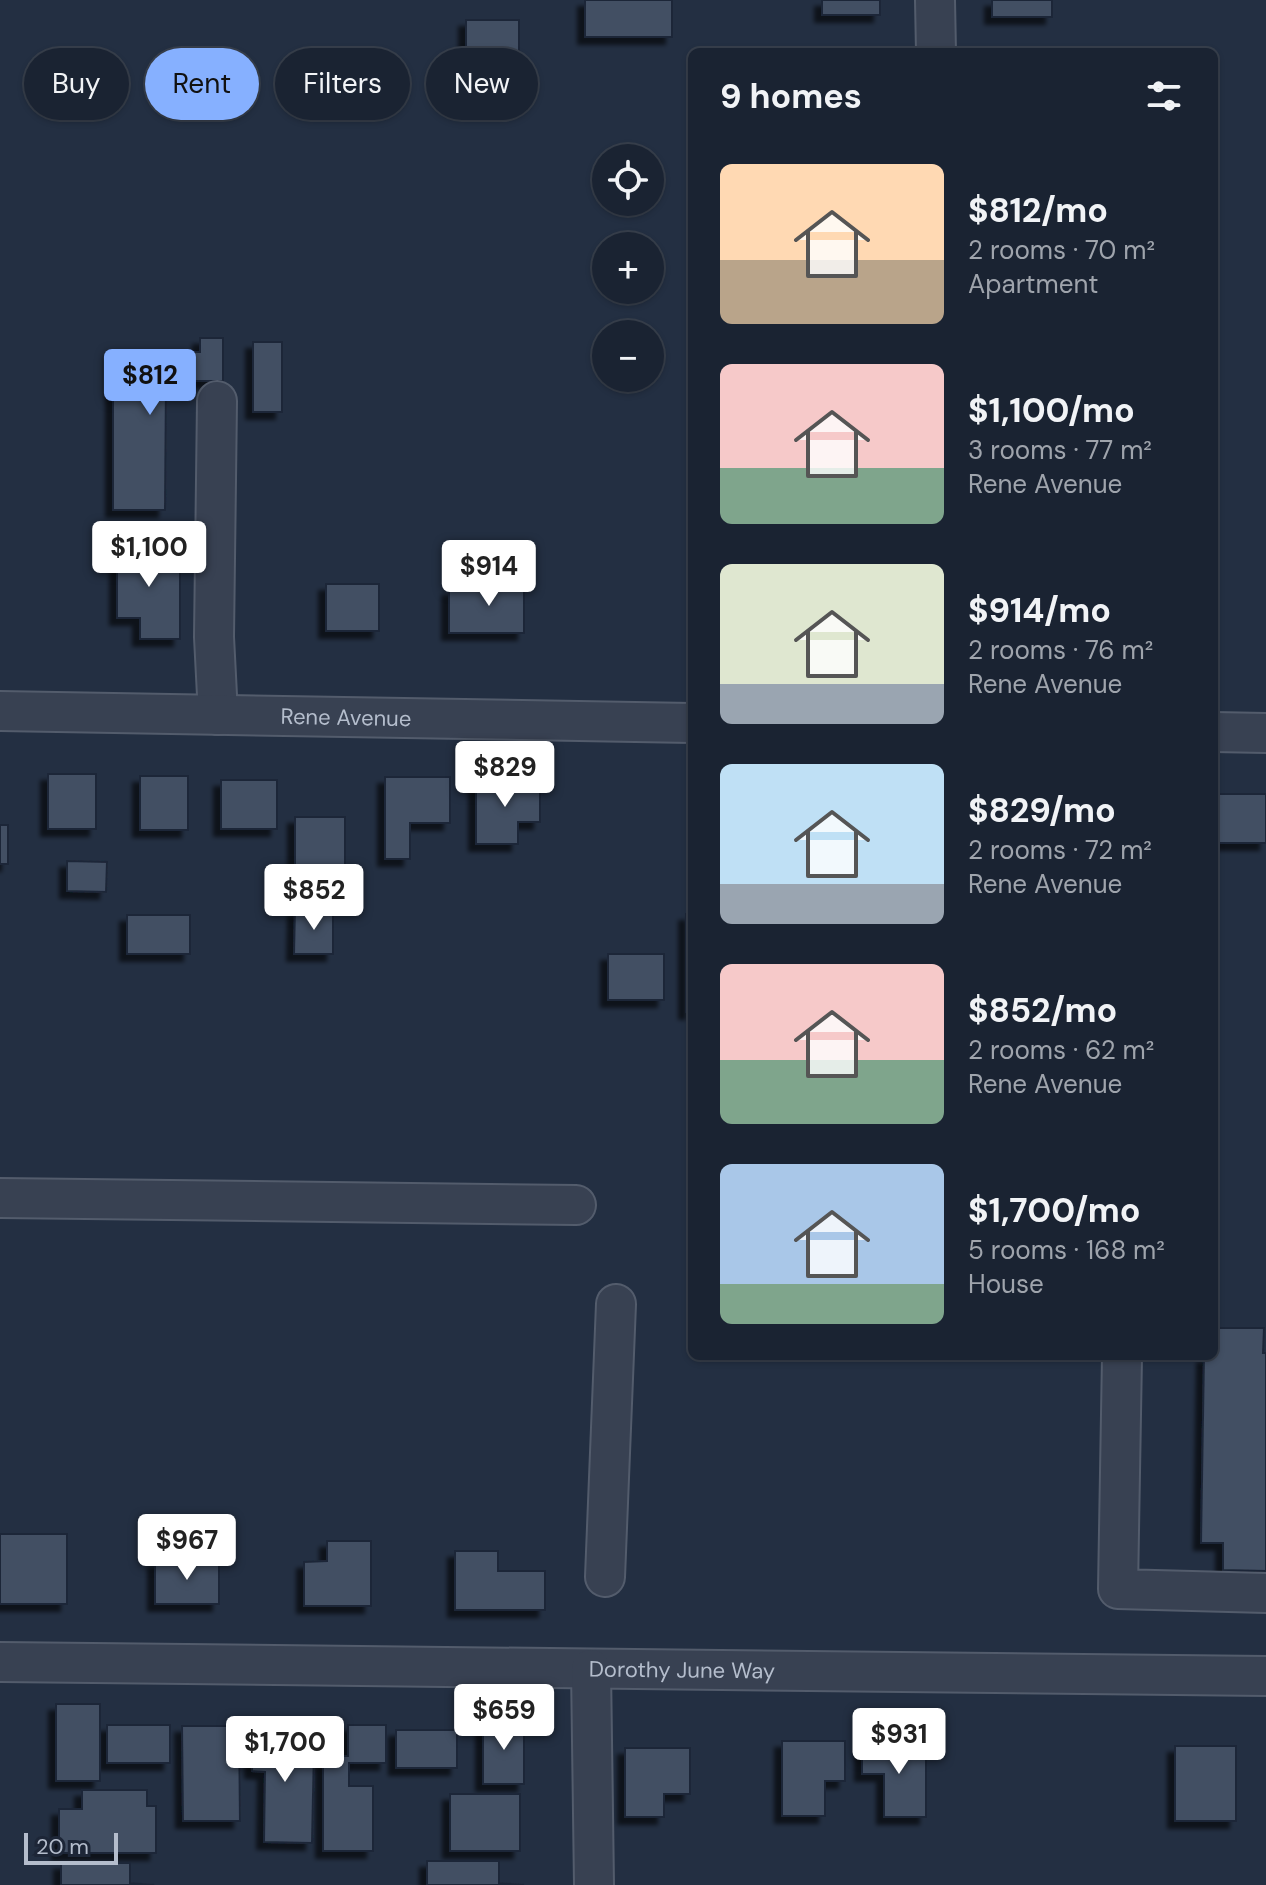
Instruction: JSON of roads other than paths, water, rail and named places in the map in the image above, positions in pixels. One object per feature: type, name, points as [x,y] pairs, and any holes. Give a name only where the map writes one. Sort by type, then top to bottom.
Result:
[{"type":"street","points":[[935,0],[936,48]]},
{"type":"street","points":[[217,401],[214,637],[218,715]]},
{"type":"street","name":"Rene Avenue","points":[[0,711],[688,723]]},
{"type":"street","points":[[1218,732],[1266,733]]},
{"type":"street","points":[[0,1198],[576,1205]]},
{"type":"street","points":[[605,1577],[616,1304]]},
{"type":"street","points":[[1122,1360],[1118,1589],[1266,1593]]},
{"type":"street","name":"Dorothy June Way","points":[[0,1662],[1266,1676]]},
{"type":"street","points":[[591,1669],[594,1885]]}]
